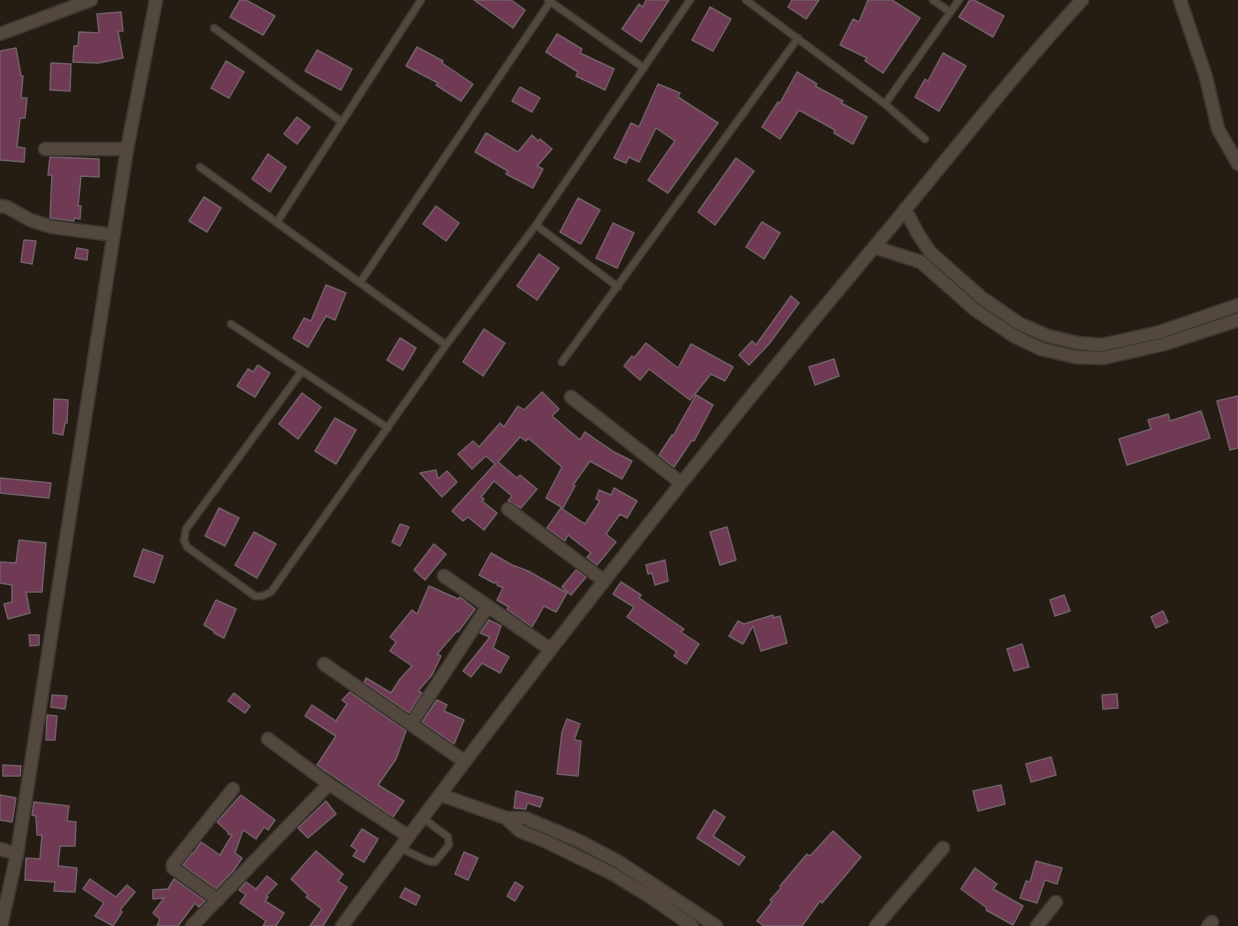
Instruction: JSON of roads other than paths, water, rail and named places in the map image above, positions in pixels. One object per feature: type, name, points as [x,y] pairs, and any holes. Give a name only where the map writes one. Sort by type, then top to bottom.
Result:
[{"type":"street","points":[[1,926],[17,854],[127,149],[156,0]]},
{"type":"street","points":[[342,926],[464,761],[680,483],[1003,90],[1082,0]]},
{"type":"street","points":[[1180,0],[1206,77],[1218,129],[1238,164]]},
{"type":"street","points":[[0,34],[84,1]]},
{"type":"street","points":[[45,149],[127,149]]},
{"type":"street","points":[[0,206],[52,227],[114,235]]},
{"type":"street","points":[[905,208],[930,252],[982,298],[1020,324],[1048,336],[1078,343],[1102,345],[1162,338],[1238,320]]},
{"type":"street","points":[[874,247],[921,262],[974,309],[1014,336],[1041,349],[1075,357],[1103,358],[1162,338],[1238,305]]},
{"type":"street","points":[[1014,336],[1020,324]]},
{"type":"street","points":[[1102,345],[1103,358]]},
{"type":"street","points":[[572,397],[680,483]]},
{"type":"street","points":[[508,508],[603,580]]},
{"type":"street","points":[[444,576],[550,649]]},
{"type":"street","points":[[411,724],[488,606]]},
{"type":"street","points":[[324,664],[464,761]]},
{"type":"street","points":[[268,739],[329,784],[408,836]]},
{"type":"street","points":[[192,926],[329,784]]},
{"type":"street","points":[[218,900],[173,868],[173,864],[233,789]]},
{"type":"street","points":[[441,795],[506,818],[532,820],[619,862],[716,926]]},
{"type":"street","points":[[506,818],[520,831],[612,874],[692,926]]},
{"type":"street","points":[[876,926],[943,848]]},
{"type":"street","points":[[0,849],[17,854]]},
{"type":"street","points":[[1037,926],[1056,902]]},
{"type":"lane","points":[[277,222],[421,0]]},
{"type":"lane","points":[[302,371],[186,529],[184,540],[187,548],[255,596],[271,592],[446,345],[536,225],[690,0]]},
{"type":"lane","points":[[746,0],[885,104],[925,139]]},
{"type":"lane","points":[[933,0],[950,12]]},
{"type":"lane","points":[[885,104],[959,0]]},
{"type":"lane","points":[[361,281],[549,1],[644,68]]},
{"type":"lane","points":[[214,28],[342,122]]},
{"type":"lane","points":[[562,362],[798,38]]},
{"type":"lane","points":[[200,167],[361,281],[446,345]]},
{"type":"lane","points":[[536,225],[618,287]]},
{"type":"lane","points":[[231,324],[388,428]]},
{"type":"lane","points":[[399,848],[435,862],[449,845],[448,837],[423,818]]}]
